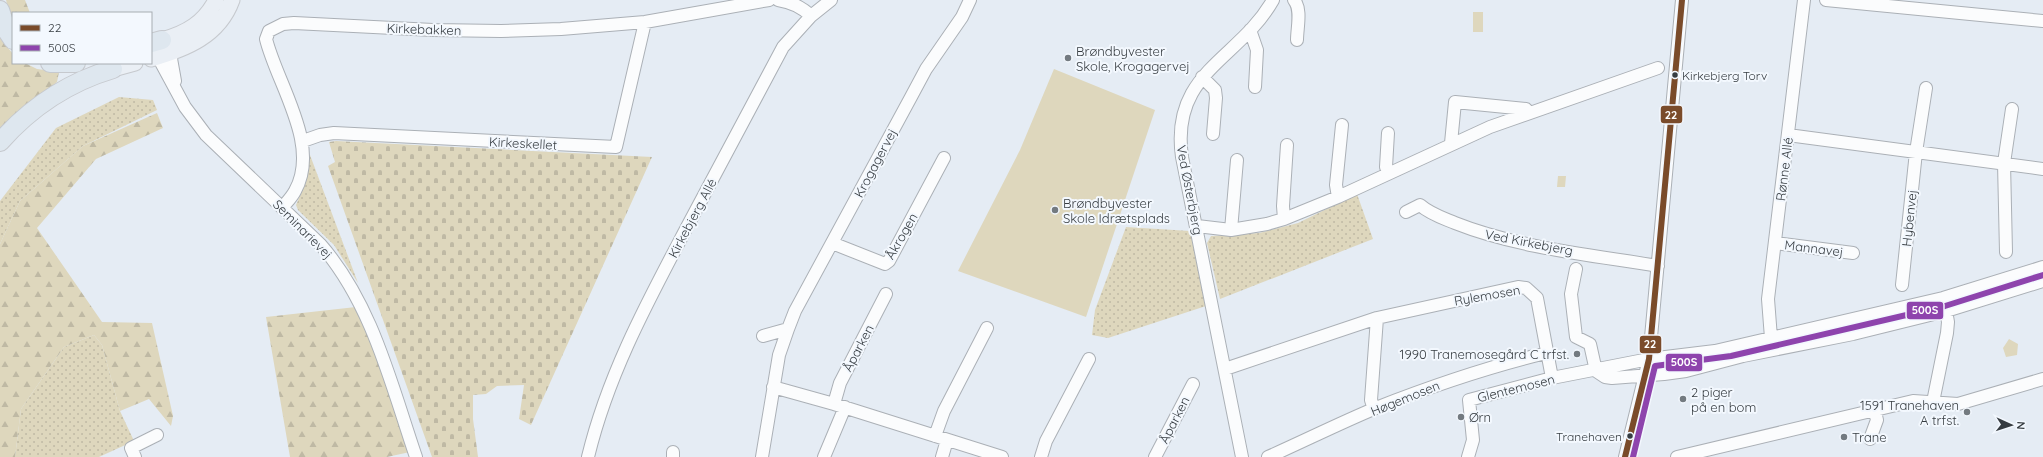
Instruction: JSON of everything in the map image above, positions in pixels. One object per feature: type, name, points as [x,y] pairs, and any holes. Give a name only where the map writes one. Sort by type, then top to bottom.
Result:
[{"type":"highway","points":[[0,10],[7,32],[12,39]]},
{"type":"highway","points":[[0,142],[14,126],[45,101],[86,78],[113,69]]},
{"type":"main road","points":[[159,50],[202,21],[216,0]]},
{"type":"main road","points":[[159,50],[189,47],[214,30],[228,10],[232,0]]},
{"type":"main road","points":[[113,69],[131,64]]},
{"type":"street","name":"Kirkebakken","points":[[282,208],[295,192],[303,160],[303,141],[266,39],[269,31],[283,24],[305,23],[433,30],[501,31],[562,29],[645,22],[769,0]]},
{"type":"street","points":[[778,0],[788,1],[800,6],[811,16]]},
{"type":"street","name":"Kirkebjerg Allé","points":[[588,457],[595,429],[614,374],[646,303],[783,47],[811,16],[831,0]]},
{"type":"street","name":"Krogagervej","points":[[762,457],[779,355],[788,329],[832,243],[911,96],[926,69],[962,17],[970,0]]},
{"type":"street","name":"Ved Østerbjerg","points":[[1225,369],[1182,157],[1180,137],[1183,116],[1190,94],[1202,77],[1267,12],[1273,0]]},
{"type":"street","points":[[1294,0],[1297,3],[1297,40]]},
{"type":"street","points":[[1625,457],[1649,359],[1658,266],[1663,190],[1682,0]]},
{"type":"street","name":"Rønne Allé","points":[[1771,338],[1768,310],[1804,0]]},
{"type":"street","points":[[1826,0],[2043,21]]},
{"type":"street","name":"Kirkeskellet","points":[[303,141],[320,135],[334,133],[616,148],[645,22]]},
{"type":"street","points":[[1250,30],[1257,50],[1255,87]]},
{"type":"street","name":"Seminarievej","points":[[159,50],[185,107],[206,135],[320,244],[335,261],[349,281],[377,343],[416,457]]},
{"type":"street","points":[[1196,226],[1231,230],[1266,224],[1284,219],[1338,197],[1451,144],[1529,113],[1658,68]]},
{"type":"street","points":[[1202,77],[1215,90],[1216,98],[1212,134]]},
{"type":"street","name":"Hybenvej","points":[[1902,285],[1916,152],[1926,88]]},
{"type":"street","points":[[1451,144],[1455,102],[1526,109],[1529,113]]},
{"type":"street","points":[[2006,252],[2004,164],[2011,109]]},
{"type":"street","points":[[1338,197],[1336,185],[1342,125]]},
{"type":"street","points":[[1388,133],[1386,167],[1389,173]]},
{"type":"street","points":[[1788,135],[2043,169]]},
{"type":"street","points":[[1284,219],[1283,206],[1287,145]]},
{"type":"street","name":"Åkrogen","points":[[832,243],[885,264],[889,261],[944,158]]},
{"type":"street","points":[[1231,230],[1237,160]]},
{"type":"street","name":"Ved Kirkebjerg","points":[[1406,212],[1420,205],[1430,212],[1478,232],[1542,246],[1658,266]]},
{"type":"street","name":"Mannavej","points":[[1775,243],[1853,253]]},
{"type":"street","name":"Glentemosen","points":[[1468,457],[1473,440],[1469,400],[1552,378],[1596,371],[1649,359],[1715,350],[1771,338],[1943,298],[2043,267]]},
{"type":"street","points":[[1576,269],[1571,294],[1576,338],[1590,344],[1596,371]]},
{"type":"street","name":"Glentemosen","points":[[1596,371],[1605,377],[1612,378],[1646,376],[1686,371],[1743,356],[1853,334],[1946,311],[2043,281]]},
{"type":"street","name":"Rylemosen","points":[[1225,369],[1377,318],[1518,287],[1526,288],[1537,298],[1546,353],[1552,378]]},
{"type":"street","name":"Åparken","points":[[824,457],[839,406],[840,383],[886,294]]},
{"type":"street","points":[[1933,402],[1948,333],[1948,322],[1943,298]]},
{"type":"street","points":[[1374,409],[1371,400],[1377,318]]},
{"type":"street","points":[[935,436],[944,411],[987,328]]},
{"type":"street","points":[[763,336],[788,329]]},
{"type":"street","name":"Høgemosen","points":[[1268,457],[1374,409],[1457,378],[1546,353]]},
{"type":"street","points":[[1041,457],[1046,441],[1089,359]]},
{"type":"street","points":[[1225,369],[1242,457]]},
{"type":"street","points":[[1677,457],[1745,442],[1874,408],[1913,401],[1950,405],[1966,403],[2043,378]]},
{"type":"street","name":"Åparken","points":[[1155,457],[1192,383]]},
{"type":"street","points":[[773,387],[1002,457]]},
{"type":"street","points":[[1870,439],[1877,420],[1874,408]]},
{"type":"street","points":[[135,457],[131,448],[158,435]]},
{"type":"street","points":[[942,457],[947,440]]},
{"type":"green space","points":[[6,0],[25,0],[30,12],[12,12],[12,21]]},
{"type":"green space","points":[[1473,12],[1483,12],[1483,32],[1473,32]]},
{"type":"green space","points":[[0,38],[12,53],[12,64],[27,64],[37,69],[59,72],[57,82],[13,118],[0,136]]},
{"type":"green space","name":"Brøndbyvester Skole Idrætsplads","points":[[1054,69],[1155,110],[1086,317],[958,271],[1020,150]]},
{"type":"green space","points":[[119,97],[153,100],[157,110],[83,146],[20,201],[0,244],[0,201],[56,128]]},
{"type":"green space","points":[[157,113],[163,128],[96,159],[37,228],[102,322],[152,323],[173,416],[171,426],[149,399],[120,411],[102,345],[94,335],[64,347],[21,409],[15,457],[0,457],[0,244],[20,201],[83,146]]},
{"type":"green space","points":[[336,141],[652,157],[531,425],[519,419],[524,385],[497,386],[486,394],[473,395],[473,419],[478,457],[432,457],[328,166],[335,162],[329,142]]},
{"type":"green space","points":[[310,155],[358,283],[334,245],[298,210],[296,205],[306,182]]},
{"type":"green space","points":[[1558,176],[1566,176],[1565,187],[1557,187]]},
{"type":"green space","points":[[1357,194],[1373,239],[1220,299],[1207,243],[1211,236],[1259,233],[1298,223]]},
{"type":"green space","points":[[1126,227],[1190,231],[1206,306],[1108,338],[1092,335],[1095,310]]},
{"type":"green space","points":[[356,307],[374,345],[410,452],[387,457],[290,457],[266,317]]},
{"type":"green space","points":[[94,335],[102,345],[120,411],[134,441],[99,457],[15,457],[21,409],[64,347]]},
{"type":"green space","points":[[2009,339],[2018,344],[2017,355],[2006,357],[2003,348]]},
{"type":"transit line","name":"22","points":[[1625,457],[1649,359],[1682,0]]},
{"type":"transit line","name":"500S","points":[[1633,457],[1655,366],[1731,356],[1945,306],[2043,275]]},
{"type":"place","name":"Brøndbyvester Skole, Krogagervej","points":[[1068,58]]},
{"type":"place","name":"Kirkebjerg Torv","points":[[1675,75]]},
{"type":"place","name":"Brøndbyvester Skole Idrætsplads","points":[[1055,210]]},
{"type":"place","name":"1990 Tranemosegård C trfst.","points":[[1577,354]]},
{"type":"place","name":"2 piger på en bom","points":[[1683,399]]},
{"type":"place","name":"1591 Tranehaven A trfst.","points":[[1967,412]]},
{"type":"place","name":"Ørn","points":[[1461,417]]},
{"type":"place","name":"Tranehaven","points":[[1630,436]]},
{"type":"place","name":"Trane","points":[[1844,437]]}]
